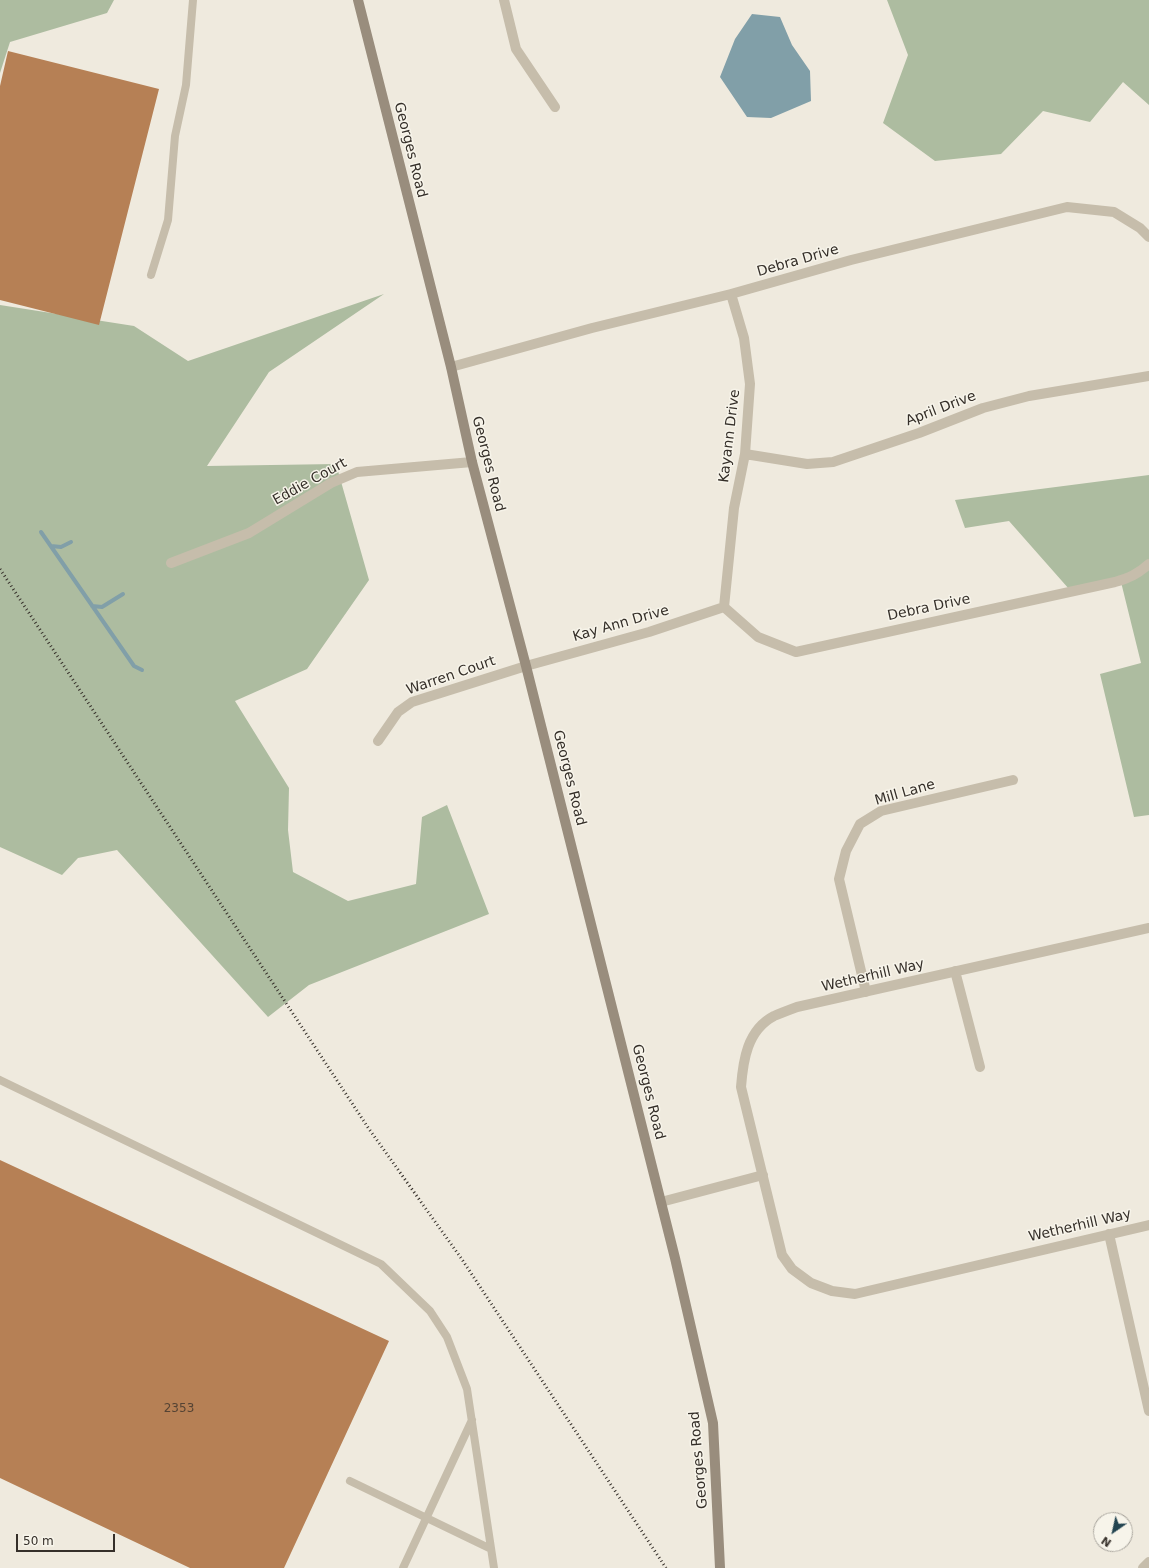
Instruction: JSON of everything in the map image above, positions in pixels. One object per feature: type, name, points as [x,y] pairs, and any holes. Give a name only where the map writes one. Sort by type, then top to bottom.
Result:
[{"type":"street","name":"Georges Road","points":[[358,0],[451,367],[472,462],[526,666],[661,1202],[713,1423],[720,1568]]},
{"type":"street","points":[[504,0],[516,49],[555,107]]},
{"type":"street","name":"Debra Drive","points":[[451,367],[592,328],[731,294],[851,260],[1067,208],[1114,212],[1140,228],[1149,237]]},
{"type":"street","name":"Kayann Drive","points":[[724,607],[734,508],[745,454],[750,384],[744,338],[731,294]]},
{"type":"street","name":"April Drive","points":[[745,454],[807,464],[833,462],[918,433],[983,408],[1029,396],[1149,376]]},
{"type":"street","name":"Eddie Court","points":[[171,564],[249,533],[331,483],[357,472],[472,462]]},
{"type":"street","name":"Debra Drive","points":[[724,607],[758,637],[796,652],[1110,583],[1129,578],[1141,572],[1149,564]]},
{"type":"street","name":"Kay Ann Drive","points":[[526,666],[649,632],[724,607]]},
{"type":"street","name":"Warren Court","points":[[378,741],[398,712],[412,702],[526,666]]},
{"type":"street","name":"Mill Lane","points":[[866,992],[838,879],[846,851],[860,824],[881,811],[1013,780]]},
{"type":"street","name":"Wetherhill Way","points":[[1149,928],[797,1007],[772,1017],[758,1028],[749,1042],[743,1062],[741,1087],[782,1255],[792,1269],[811,1283],[832,1291],[855,1294],[1149,1225]]},
{"type":"street","points":[[955,971],[980,1067]]},
{"type":"street","points":[[661,1202],[762,1175]]},
{"type":"street","points":[[1108,1234],[1149,1411]]},
{"type":"street","points":[[1143,1568],[1149,1562]]},
{"type":"lane","points":[[151,275],[168,220],[175,136],[186,85],[193,0]]},
{"type":"lane","points":[[0,1080],[381,1264],[430,1311],[448,1337],[468,1389],[494,1568]]},
{"type":"lane","points":[[403,1568],[472,1420]]},
{"type":"lane","points":[[350,1481],[491,1549]]},
{"type":"green space","points":[[0,0],[114,0],[107,13],[10,42],[0,73]]},
{"type":"green space","points":[[887,0],[1149,0],[1149,105],[1123,82],[1090,122],[1043,111],[1001,154],[935,161],[883,123],[908,55]]},
{"type":"green space","points":[[384,294],[269,372],[207,466],[336,464],[369,580],[307,669],[235,701],[289,788],[288,830],[293,872],[348,901],[416,884],[422,817],[447,805],[489,914],[309,985],[268,1017],[117,850],[78,858],[62,875],[0,847],[0,305],[134,326],[188,361]]},
{"type":"green space","points":[[1149,475],[1149,815],[1134,817],[1100,674],[1141,663],[1120,578],[1069,589],[1009,521],[965,528],[955,500]]},
{"type":"water","points":[[752,14],[780,17],[792,45],[810,71],[811,101],[771,118],[747,117],[720,77],[735,39]]},
{"type":"building","points":[[8,51],[159,89],[99,325],[0,300],[0,86]]},
{"type":"building","points":[[0,1160],[389,1341],[284,1568],[190,1568],[0,1478]]},
{"type":"waterway","points":[[41,532],[134,666],[142,670]]},
{"type":"waterway","points":[[51,546],[61,547],[71,542]]},
{"type":"waterway","points":[[92,606],[102,607],[123,594]]},
{"type":"railway","points":[[0,569],[369,1129],[461,1258],[666,1568]]}]
